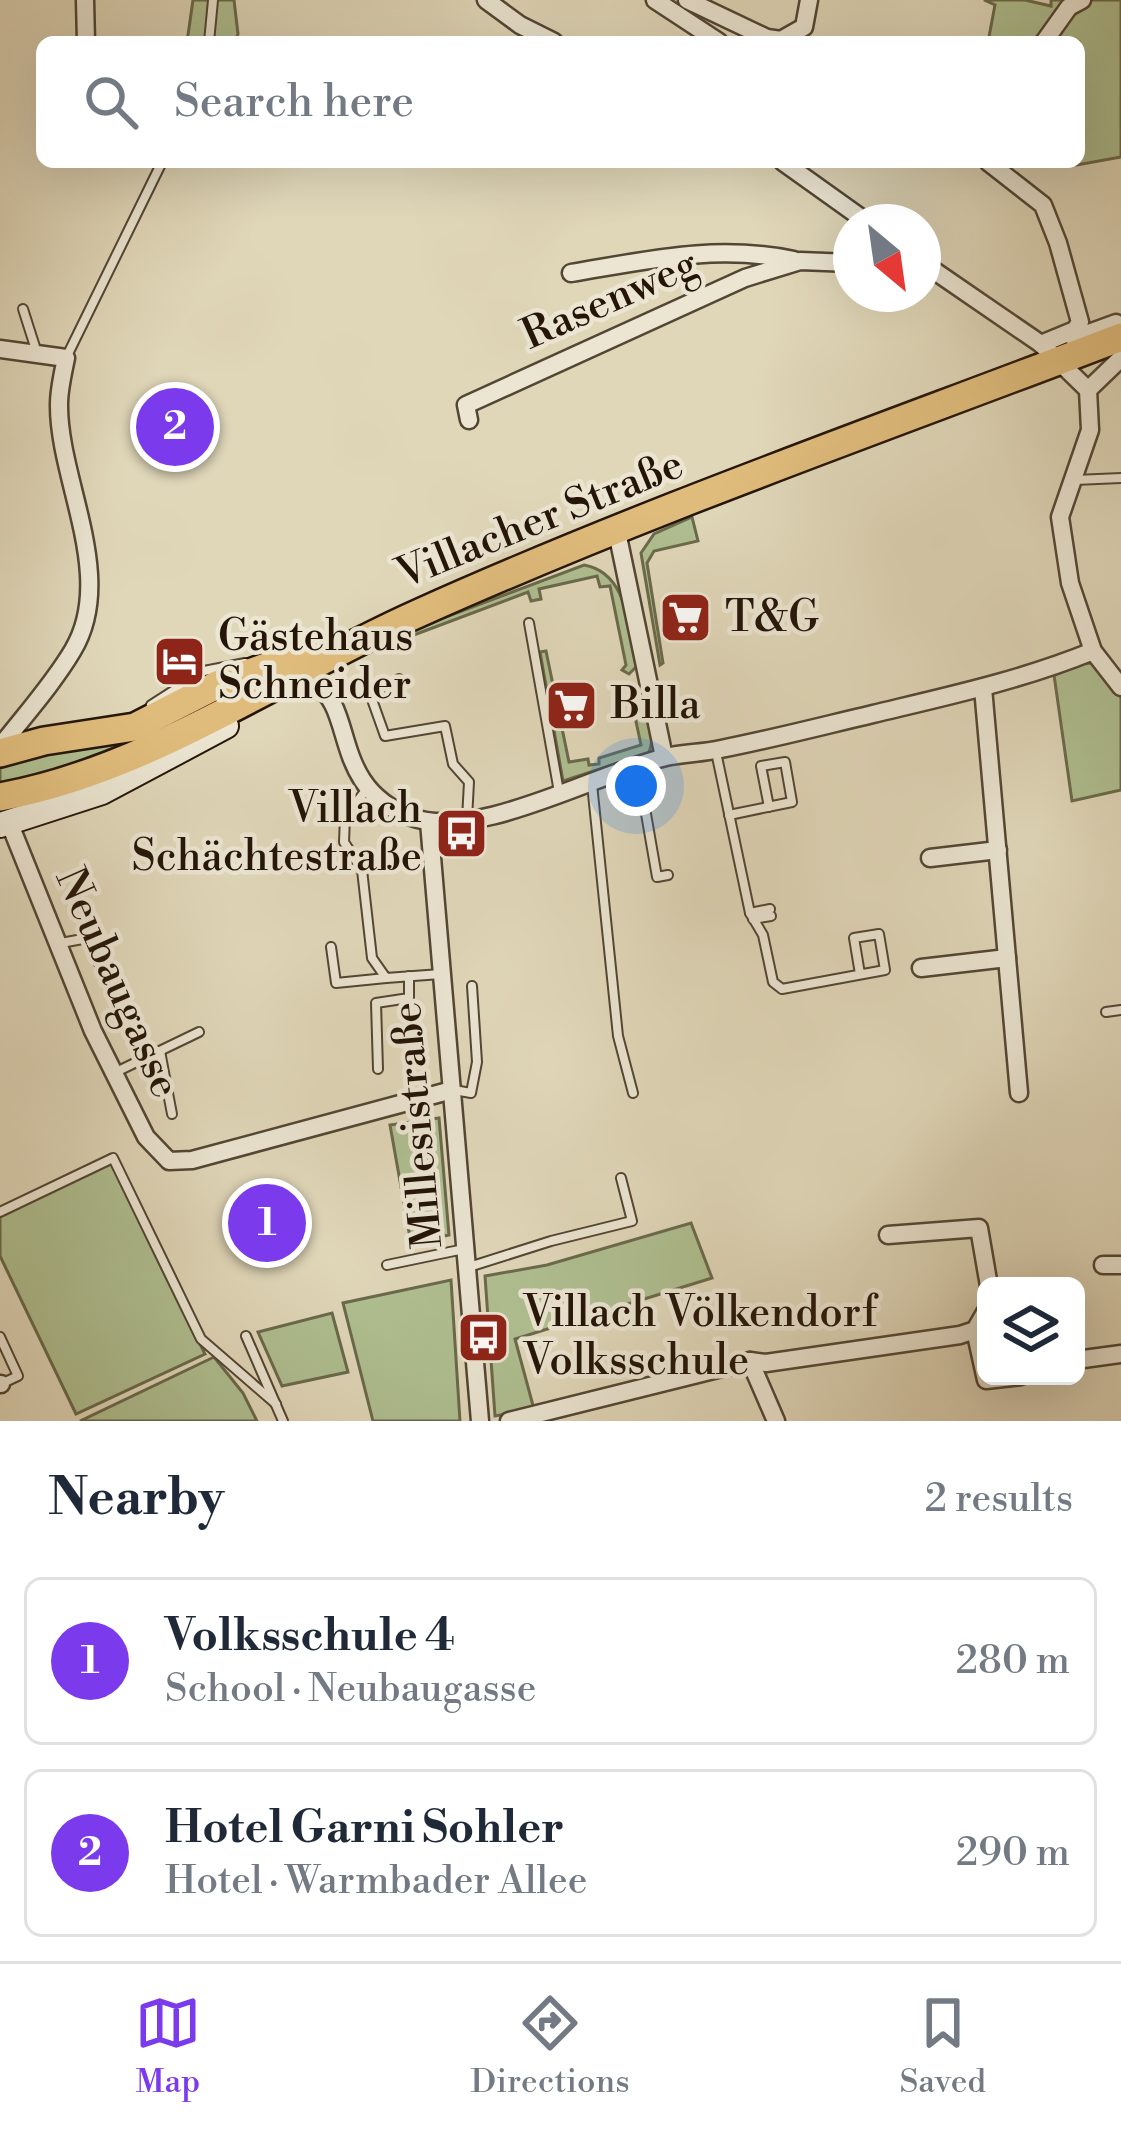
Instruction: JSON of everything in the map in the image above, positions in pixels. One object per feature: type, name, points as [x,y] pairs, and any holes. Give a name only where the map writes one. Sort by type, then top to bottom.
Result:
[{"type":"main road","name":"Villacher Straße","points":[[6,810],[145,749],[415,615],[1057,346],[1119,330]]},
{"type":"main road","points":[[0,750],[130,728],[265,666],[415,615]]},
{"type":"main road","points":[[314,684],[357,644]]},
{"type":"street","points":[[86,0],[86,36]]},
{"type":"street","points":[[486,0],[542,36]]},
{"type":"street","points":[[656,0],[710,36]]},
{"type":"street","points":[[687,0],[763,36]]},
{"type":"street","points":[[788,36],[804,27],[809,0]]},
{"type":"street","points":[[1048,36],[1069,7],[1082,0]]},
{"type":"street","points":[[806,168],[847,204]]},
{"type":"street","points":[[996,168],[1043,206],[1058,243],[1080,322],[1057,346]]},
{"type":"street","name":"Rasenweg","points":[[571,273],[698,251],[833,262]]},
{"type":"street","name":"Rasenweg","points":[[470,420],[466,405],[745,278],[800,261]]},
{"type":"street","points":[[941,273],[1057,346],[1088,390],[1090,430],[1060,517],[1070,583],[1093,651],[1119,683]]},
{"type":"street","points":[[0,349],[66,358],[58,403],[82,522],[86,610],[74,650],[0,750]]},
{"type":"street","points":[[1088,390],[1121,358]]},
{"type":"street","points":[[616,532],[664,757]]},
{"type":"street","points":[[6,810],[102,792],[306,685],[314,684],[332,697],[352,766],[368,788],[396,810],[429,822],[466,820],[664,757],[716,750],[983,688],[1093,651]]},
{"type":"street","points":[[983,688],[1019,1093]]},
{"type":"street","name":"Neubaugasse","points":[[6,810],[93,1031],[146,1137],[169,1161],[192,1160],[468,1092]]},
{"type":"street","name":"Millesistraße","points":[[429,822],[441,974],[468,1092],[466,1258],[480,1421]]},
{"type":"street","points":[[930,858],[998,850]]},
{"type":"street","points":[[921,968],[1007,958]]},
{"type":"street","points":[[888,1235],[979,1228],[987,1277]]},
{"type":"street","points":[[977,1327],[977,1339]]},
{"type":"street","points":[[509,1421],[750,1361],[788,1360],[975,1330]]},
{"type":"street","points":[[1085,1359],[1121,1354]]},
{"type":"street","points":[[750,1361],[776,1421]]},
{"type":"lane","points":[[210,36],[213,0]]},
{"type":"lane","points":[[66,358],[159,168]]},
{"type":"lane","points":[[23,309],[37,354]]},
{"type":"lane","points":[[1074,480],[1121,478]]},
{"type":"lane","points":[[529,623],[559,793]]},
{"type":"lane","points":[[399,680],[370,694],[381,731],[386,736],[446,726],[453,764],[469,782],[466,820]]},
{"type":"lane","points":[[716,750],[752,916],[764,935],[773,982],[782,989],[885,970],[879,934],[854,938],[860,974]]},
{"type":"lane","points":[[729,815],[769,807],[792,802],[784,762],[761,766],[769,807]]},
{"type":"lane","points":[[638,767],[657,877],[668,875]]},
{"type":"lane","points":[[592,782],[617,1036],[633,1093]]},
{"type":"lane","points":[[368,788],[345,817],[344,842],[362,869],[372,958],[386,978]]},
{"type":"lane","points":[[752,916],[770,913]]},
{"type":"lane","points":[[59,944],[88,938],[98,962]]},
{"type":"lane","points":[[331,947],[336,983],[441,974]]},
{"type":"lane","points":[[378,1069],[376,1003],[409,998],[410,976]]},
{"type":"lane","points":[[468,1092],[477,1062],[472,986]]},
{"type":"lane","points":[[1106,1012],[1121,1010]]},
{"type":"lane","points":[[115,1073],[200,1032]]},
{"type":"lane","points":[[160,1051],[172,1114]]},
{"type":"lane","points":[[0,1212],[113,1158],[201,1339],[275,1404]]},
{"type":"lane","points":[[387,1265],[466,1258],[632,1221],[621,1178]]},
{"type":"lane","points":[[0,1336],[18,1376],[1,1384]]},
{"type":"lane","points":[[247,1336],[283,1421]]},
{"type":"green space","points":[[193,0],[234,0],[237,36],[188,36]]},
{"type":"green space","points":[[984,0],[1025,0],[1051,6],[1051,0],[1121,0],[1121,157],[1085,164],[1085,36],[989,36],[995,5]]},
{"type":"green space","points":[[692,517],[698,541],[654,551],[647,563],[660,665],[641,553],[654,534]]},
{"type":"green space","points":[[584,565],[610,579],[624,605],[637,666],[629,674],[622,670],[626,665],[610,586],[600,587],[597,576],[539,589],[541,599],[531,601],[528,592],[358,656],[443,618]]},
{"type":"green space","points":[[546,651],[569,762],[588,759],[589,765],[599,764],[599,758],[641,745],[627,697],[634,692],[643,696],[652,741],[649,753],[563,781],[540,652]]},
{"type":"green space","points":[[1085,663],[1103,664],[1121,688],[1121,790],[1072,801],[1054,675]]},
{"type":"green space","points":[[258,679],[133,743],[0,787],[0,761]]},
{"type":"green space","points":[[439,1118],[449,1235],[411,1243],[390,1125]]},
{"type":"green space","points":[[112,1162],[205,1354],[76,1414],[0,1256],[0,1216]]},
{"type":"green space","points":[[691,1223],[712,1278],[515,1339],[534,1409],[495,1416],[485,1276],[547,1265]]},
{"type":"green space","points":[[451,1280],[460,1421],[373,1421],[343,1303]]},
{"type":"green space","points":[[332,1313],[348,1372],[282,1386],[258,1332]]},
{"type":"green space","points":[[214,1357],[243,1393],[257,1421],[80,1421]]},
{"type":"place","name":"Hotel Garni Sohler","points":[[175,427]]},
{"type":"place","name":"T&G","points":[[686,618]]},
{"type":"place","name":"Gästehaus Schneider","points":[[179,661]]},
{"type":"place","name":"Billa","points":[[572,705]]},
{"type":"place","name":"Villach Schächtestraße","points":[[461,833]]},
{"type":"place","name":"Volksschule 4","points":[[267,1223]]},
{"type":"place","name":"Villach Völkendorf Volksschule","points":[[484,1337]]}]
